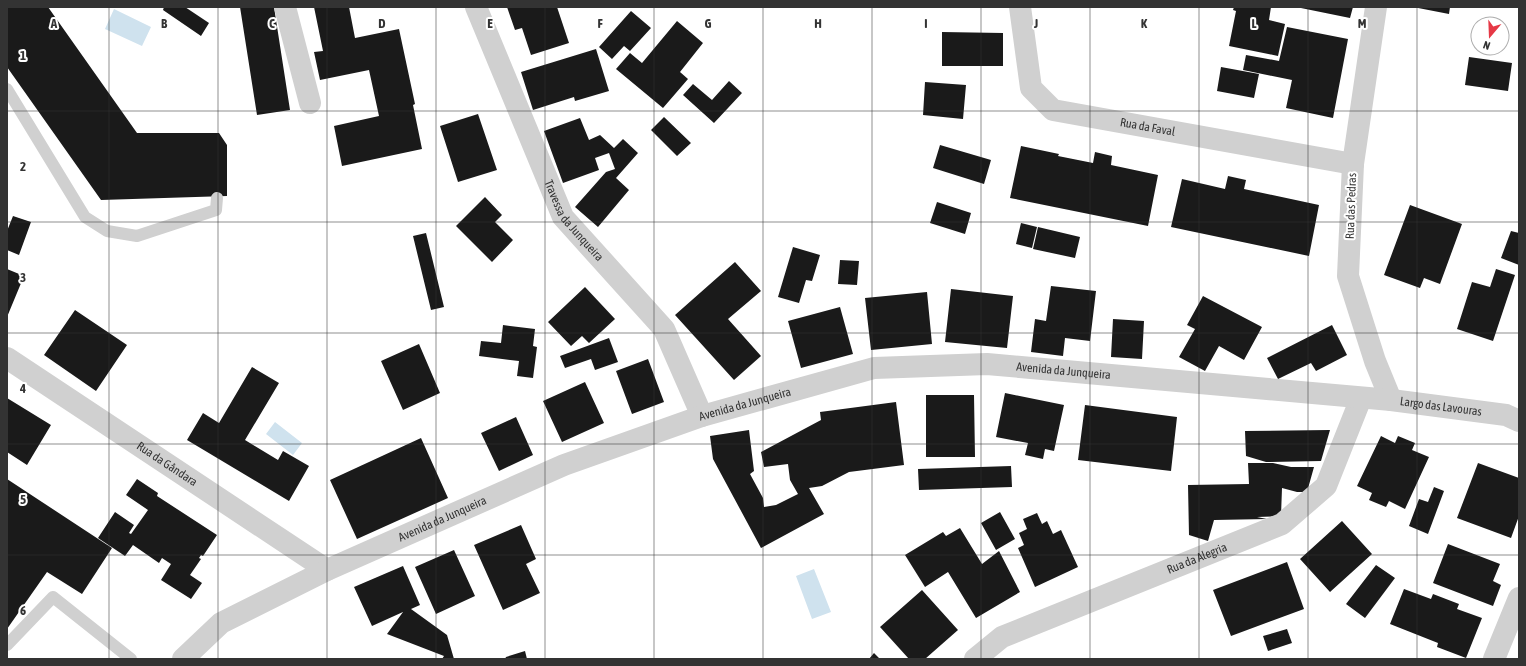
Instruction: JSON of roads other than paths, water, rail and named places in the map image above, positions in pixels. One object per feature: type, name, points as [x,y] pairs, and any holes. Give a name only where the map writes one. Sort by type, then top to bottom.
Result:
[{"type":"street","points":[[285,7],[310,103]]},
{"type":"street","name":"Travessa da Junqueira","points":[[476,7],[563,217],[664,329],[702,416]]},
{"type":"street","name":"Rua da Faval","points":[[1020,7],[1031,88],[1053,110],[1353,164]]},
{"type":"street","name":"Rua das Pedras","points":[[1376,7],[1353,164],[1348,276],[1375,361],[1391,400]]},
{"type":"street","name":"Rua da Gândara","points":[[7,358],[327,570]]},
{"type":"street","name":"Avenida da Junqueira","points":[[182,659],[221,623],[327,570],[564,465],[702,416],[874,368],[987,364],[1360,398]]},
{"type":"street","name":"Largo das Lavouras","points":[[1360,398],[1391,400],[1506,416],[1519,421]]},
{"type":"street","name":"Rua da Alegria","points":[[975,659],[1002,637],[1282,524],[1326,486],[1360,398]]},
{"type":"street","points":[[1494,659],[1519,598]]},
{"type":"lane","points":[[7,89],[85,217],[107,231],[137,236],[216,210],[217,198]]},
{"type":"lane","points":[[7,645],[53,597],[131,659]]},
{"type":"water","points":[[114,9],[151,27],[142,46],[105,29]]},
{"type":"water","points":[[275,422],[302,443],[293,455],[266,434]]},
{"type":"water","points":[[814,569],[831,612],[812,619],[796,576]]}]
